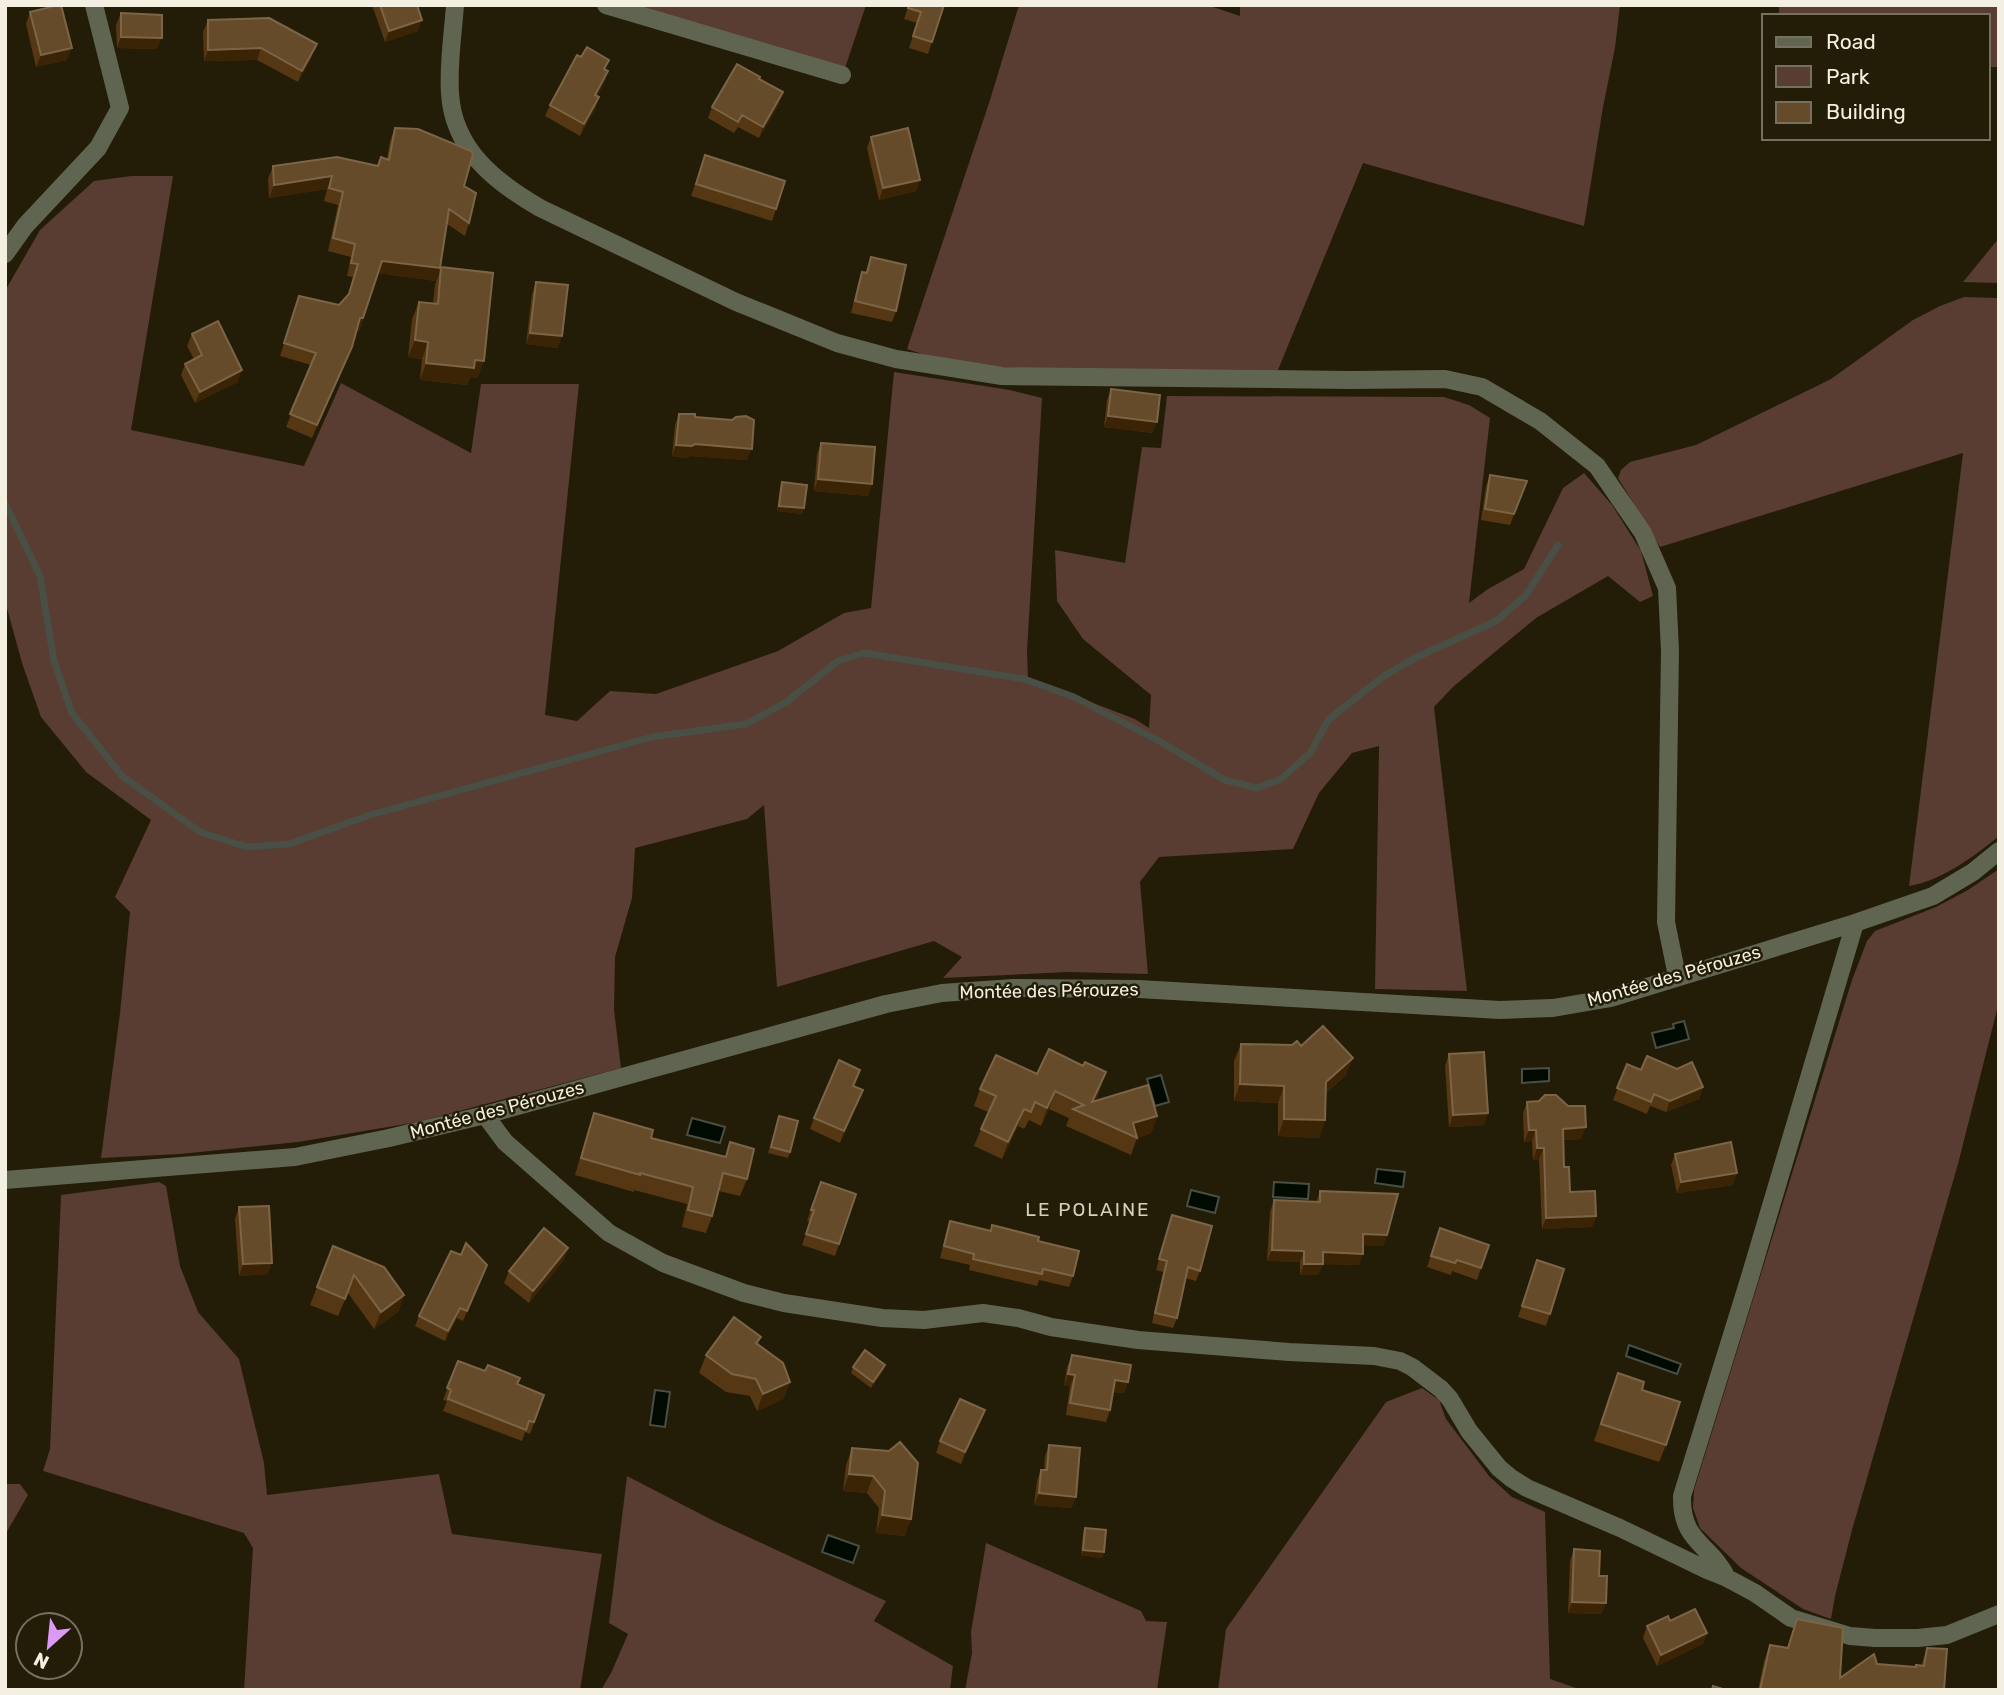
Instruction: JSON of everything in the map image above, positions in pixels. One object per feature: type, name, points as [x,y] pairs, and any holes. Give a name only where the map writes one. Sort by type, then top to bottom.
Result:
[{"type":"street","points":[[5,254],[25,226],[98,148],[120,108],[94,5]]},
{"type":"street","points":[[455,5],[450,92],[458,130],[475,158],[515,193],[540,208],[736,302],[802,329],[896,359],[1002,376],[1445,379],[1482,387],[1540,421],[1597,466],[1643,533],[1667,588],[1670,650],[1666,922],[1677,976]]},
{"type":"street","points":[[606,5],[842,75]]},
{"type":"street","name":"Montée des Pérouzes","points":[[5,1181],[295,1157],[485,1115],[873,1007],[942,993],[1013,988],[1139,989],[1500,1010],[1553,1008],[1611,998],[1855,923],[1933,896],[1973,872],[1999,851]]},
{"type":"street","points":[[1727,1578],[1720,1563],[1689,1531],[1684,1519],[1682,1496],[1855,923]]},
{"type":"street","points":[[485,1115],[505,1142],[609,1233],[663,1263],[744,1293],[807,1307],[882,1318],[924,1320],[990,1313],[1051,1327],[1138,1340],[1374,1356],[1400,1361],[1441,1389],[1469,1431],[1499,1468],[1511,1478],[1527,1488],[1727,1578],[1755,1592],[1791,1618],[1850,1636],[1875,1639],[1947,1635],[1999,1614]]},
{"type":"green space","points":[[624,5],[866,5],[845,68]]},
{"type":"green space","points":[[1019,5],[1207,5],[1240,16],[1240,5],[1620,5],[1584,226],[1363,163],[1278,370],[1001,367],[953,361],[907,349]]},
{"type":"green space","points":[[1779,5],[1999,5],[1999,67],[1990,67],[1990,14],[1779,14]]},
{"type":"green space","points":[[131,176],[173,176],[131,430],[304,466],[341,383],[471,453],[481,384],[579,384],[545,715],[577,721],[610,691],[656,694],[778,651],[844,613],[871,608],[894,372],[1010,390],[1042,398],[1027,651],[1028,678],[1135,719],[1149,728],[1151,695],[1083,639],[1057,601],[1055,550],[1125,563],[1142,447],[1161,448],[1167,396],[1444,397],[1469,405],[1490,418],[1469,603],[1524,569],[1563,488],[1584,473],[1612,505],[1641,551],[1653,596],[1640,602],[1608,576],[1536,618],[1454,686],[1434,707],[1467,991],[1375,989],[1379,746],[1352,753],[1319,793],[1293,849],[1159,857],[1140,882],[1148,974],[1068,972],[943,978],[962,957],[934,941],[777,987],[764,805],[747,819],[635,848],[632,898],[615,957],[614,1010],[621,1068],[418,1122],[298,1142],[180,1154],[101,1158],[130,912],[115,897],[151,820],[86,772],[41,717],[22,663],[5,601],[5,291],[40,230],[94,181]]},
{"type":"green space","points":[[1999,238],[1999,283],[1963,282]]},
{"type":"green space","points":[[1964,297],[1999,298],[1999,836],[1945,873],[1909,886],[1963,453],[1660,547],[1618,478],[1621,470],[1630,462],[1696,445],[1831,379],[1913,320]]},
{"type":"green space","points":[[1999,869],[1999,1002],[1958,1164],[1852,1530],[1831,1619],[1803,1609],[1741,1568],[1700,1528],[1693,1508],[1694,1490],[1852,980],[1867,941],[1875,931],[1936,907]]},
{"type":"green space","points":[[159,1182],[166,1186],[180,1266],[198,1312],[239,1359],[264,1463],[267,1495],[439,1474],[452,1534],[602,1554],[580,1690],[244,1690],[253,1548],[244,1533],[43,1471],[50,1449],[61,1195]]},
{"type":"green space","points":[[1422,1388],[1439,1400],[1446,1419],[1489,1476],[1512,1497],[1545,1512],[1550,1679],[1582,1690],[1218,1690],[1226,1629],[1386,1402]]},
{"type":"green space","points":[[627,1476],[714,1521],[886,1601],[874,1621],[953,1666],[950,1690],[601,1690],[628,1634],[609,1623]]},
{"type":"green space","points":[[5,1484],[20,1484],[28,1495],[5,1535]]},
{"type":"green space","points":[[986,1543],[1141,1611],[1146,1621],[1167,1622],[1157,1690],[965,1690],[972,1653],[971,1632]]},
{"type":"shaded area","points":[[1684,1021],[1689,1039],[1656,1048],[1652,1033],[1674,1028],[1673,1024]]},
{"type":"shaded area","points":[[1549,1068],[1549,1081],[1522,1083],[1522,1069]]},
{"type":"shaded area","points":[[1161,1075],[1169,1102],[1155,1106],[1147,1079]]},
{"type":"shaded area","points":[[692,1118],[725,1127],[720,1143],[687,1135]]},
{"type":"shaded area","points":[[1377,1169],[1405,1172],[1403,1187],[1375,1183]]},
{"type":"shaded area","points":[[1274,1182],[1309,1184],[1308,1199],[1273,1197]]},
{"type":"shaded area","points":[[1191,1190],[1219,1197],[1215,1213],[1187,1206]]},
{"type":"shaded area","points":[[1629,1345],[1681,1364],[1677,1374],[1626,1356]]},
{"type":"shaded area","points":[[655,1390],[670,1392],[665,1427],[650,1425]]},
{"type":"shaded area","points":[[828,1535],[859,1546],[853,1563],[822,1552]]},
{"type":"building","points":[[61,5],[72,48],[41,55],[30,12]]},
{"type":"building","points":[[380,5],[417,5],[422,20],[389,31]]},
{"type":"building","points":[[909,5],[944,5],[932,42],[913,36],[921,12],[908,8]]},
{"type":"building","points":[[121,13],[162,15],[162,38],[121,37]]},
{"type":"building","points":[[269,18],[317,44],[302,71],[261,48],[208,50],[208,20]]},
{"type":"building","points":[[587,47],[609,60],[604,69],[608,71],[595,95],[599,97],[584,124],[550,105],[577,55],[581,57]]},
{"type":"building","points":[[737,64],[783,92],[763,127],[742,115],[738,122],[712,107]]},
{"type":"building","points":[[395,128],[418,129],[471,151],[473,154],[464,186],[476,193],[469,223],[449,209],[440,268],[382,261],[352,347],[317,425],[290,414],[316,353],[284,343],[299,296],[339,305],[349,294],[358,264],[351,263],[355,244],[333,238],[343,192],[329,188],[332,176],[274,185],[273,166],[337,157],[378,166],[381,157],[389,160]]},
{"type":"building","points":[[908,128],[920,180],[883,188],[871,137]]},
{"type":"building","points":[[705,155],[785,181],[776,209],[696,184]]},
{"type":"building","points":[[871,257],[906,265],[896,311],[855,301],[862,272],[867,273]]},
{"type":"building","points":[[441,267],[493,273],[484,361],[475,360],[474,368],[426,363],[428,342],[415,340],[419,302],[438,304]]},
{"type":"building","points":[[536,282],[568,285],[562,336],[530,333]]},
{"type":"building","points":[[218,321],[242,370],[200,392],[185,364],[202,355],[192,334]]},
{"type":"building","points":[[1111,389],[1160,395],[1157,422],[1108,416]]},
{"type":"building","points":[[679,414],[732,420],[746,416],[754,420],[752,449],[676,445]]},
{"type":"building","points":[[821,443],[875,447],[872,484],[818,479]]},
{"type":"building","points":[[1490,475],[1527,481],[1514,514],[1485,509]]},
{"type":"building","points":[[782,482],[807,485],[804,508],[779,506]]},
{"type":"building","points":[[1323,1026],[1353,1058],[1326,1082],[1325,1120],[1284,1119],[1284,1086],[1240,1084],[1241,1044],[1292,1045],[1297,1041],[1301,1046]]},
{"type":"building","points":[[1049,1049],[1083,1066],[1085,1062],[1106,1072],[1092,1102],[1148,1085],[1157,1116],[1133,1123],[1137,1138],[1073,1109],[1084,1105],[1055,1091],[1047,1108],[1035,1102],[1031,1112],[1024,1109],[1008,1142],[981,1129],[996,1096],[980,1089],[996,1055],[1037,1074]]},
{"type":"building","points":[[1484,1052],[1488,1113],[1453,1115],[1449,1054]]},
{"type":"building","points":[[1647,1056],[1677,1069],[1692,1062],[1703,1087],[1670,1101],[1654,1094],[1651,1102],[1617,1088],[1627,1064],[1641,1070]]},
{"type":"building","points":[[839,1060],[860,1070],[853,1086],[863,1090],[844,1131],[814,1118]]},
{"type":"building","points":[[1545,1095],[1556,1095],[1568,1106],[1585,1106],[1586,1127],[1563,1129],[1564,1167],[1569,1167],[1570,1192],[1595,1191],[1596,1216],[1546,1218],[1544,1148],[1537,1148],[1536,1130],[1529,1130],[1527,1102],[1539,1101]]},
{"type":"building","points":[[594,1113],[653,1130],[651,1138],[726,1157],[730,1142],[754,1149],[747,1179],[723,1173],[712,1216],[688,1210],[693,1187],[581,1158]]},
{"type":"building","points":[[779,1116],[798,1121],[790,1152],[771,1147]]},
{"type":"building","points":[[1731,1142],[1737,1173],[1681,1182],[1675,1154]]},
{"type":"building","points":[[821,1182],[856,1194],[839,1244],[806,1234]]},
{"type":"building","points":[[1320,1191],[1398,1194],[1387,1235],[1363,1234],[1363,1254],[1323,1252],[1323,1264],[1304,1264],[1304,1251],[1272,1250],[1274,1200],[1320,1202]]},
{"type":"building","points":[[269,1206],[272,1263],[243,1264],[239,1207]]},
{"type":"building","points":[[1172,1215],[1212,1226],[1200,1271],[1188,1267],[1177,1318],[1155,1313],[1167,1261],[1159,1259]]},
{"type":"building","points":[[950,1221],[991,1231],[992,1225],[1039,1237],[1038,1241],[1079,1251],[1073,1276],[1043,1269],[1042,1274],[973,1259],[974,1254],[944,1246]]},
{"type":"building","points":[[544,1228],[568,1248],[533,1291],[509,1271]]},
{"type":"building","points":[[1440,1228],[1489,1245],[1481,1268],[1457,1260],[1455,1263],[1431,1256]]},
{"type":"building","points":[[466,1243],[487,1265],[467,1311],[460,1308],[448,1331],[419,1316],[451,1251],[461,1255]]},
{"type":"building","points":[[333,1246],[384,1267],[404,1295],[381,1312],[354,1275],[345,1299],[317,1287]]},
{"type":"building","points":[[1537,1260],[1564,1269],[1550,1314],[1522,1306]]},
{"type":"building","points":[[734,1317],[761,1337],[756,1343],[783,1363],[790,1382],[763,1394],[756,1379],[732,1374],[706,1355]]},
{"type":"building","points":[[865,1350],[885,1365],[873,1382],[853,1367]]},
{"type":"building","points":[[1072,1355],[1131,1365],[1128,1382],[1115,1380],[1110,1410],[1070,1403],[1075,1375],[1068,1374]]},
{"type":"building","points":[[458,1361],[485,1371],[488,1365],[520,1378],[517,1384],[544,1395],[534,1422],[529,1421],[526,1430],[448,1399],[451,1390],[447,1388]]},
{"type":"building","points":[[1618,1373],[1644,1382],[1642,1390],[1680,1402],[1666,1445],[1601,1424]]},
{"type":"building","points":[[960,1399],[985,1410],[965,1452],[940,1441]]},
{"type":"building","points":[[900,1442],[918,1463],[911,1519],[882,1515],[885,1491],[873,1476],[849,1474],[852,1448],[889,1451]]},
{"type":"building","points":[[1049,1445],[1080,1448],[1076,1497],[1039,1493],[1041,1470],[1047,1470]]},
{"type":"building","points":[[1085,1528],[1106,1530],[1104,1552],[1083,1550]]},
{"type":"building","points":[[1574,1549],[1600,1551],[1599,1576],[1607,1576],[1606,1603],[1572,1602]]},
{"type":"building","points":[[1695,1609],[1707,1633],[1661,1655],[1647,1626],[1668,1616],[1670,1621]]},
{"type":"building","points":[[1797,1619],[1843,1628],[1840,1678],[1874,1654],[1877,1664],[1916,1667],[1924,1666],[1927,1648],[1947,1649],[1944,1690],[1760,1690],[1770,1645],[1788,1648]]},
{"type":"waterway","points":[[5,503],[40,576],[54,661],[72,713],[122,776],[200,832],[247,847],[289,844],[370,815],[652,737],[746,724],[785,703],[838,661],[864,653],[1024,679],[1074,697],[1159,741],[1225,780],[1257,788],[1281,779],[1310,753],[1329,719],[1384,676],[1415,658],[1496,621],[1526,595],[1558,545]]},
{"type":"district","name":"LE POLAINE","points":[[1088,1209]]}]
